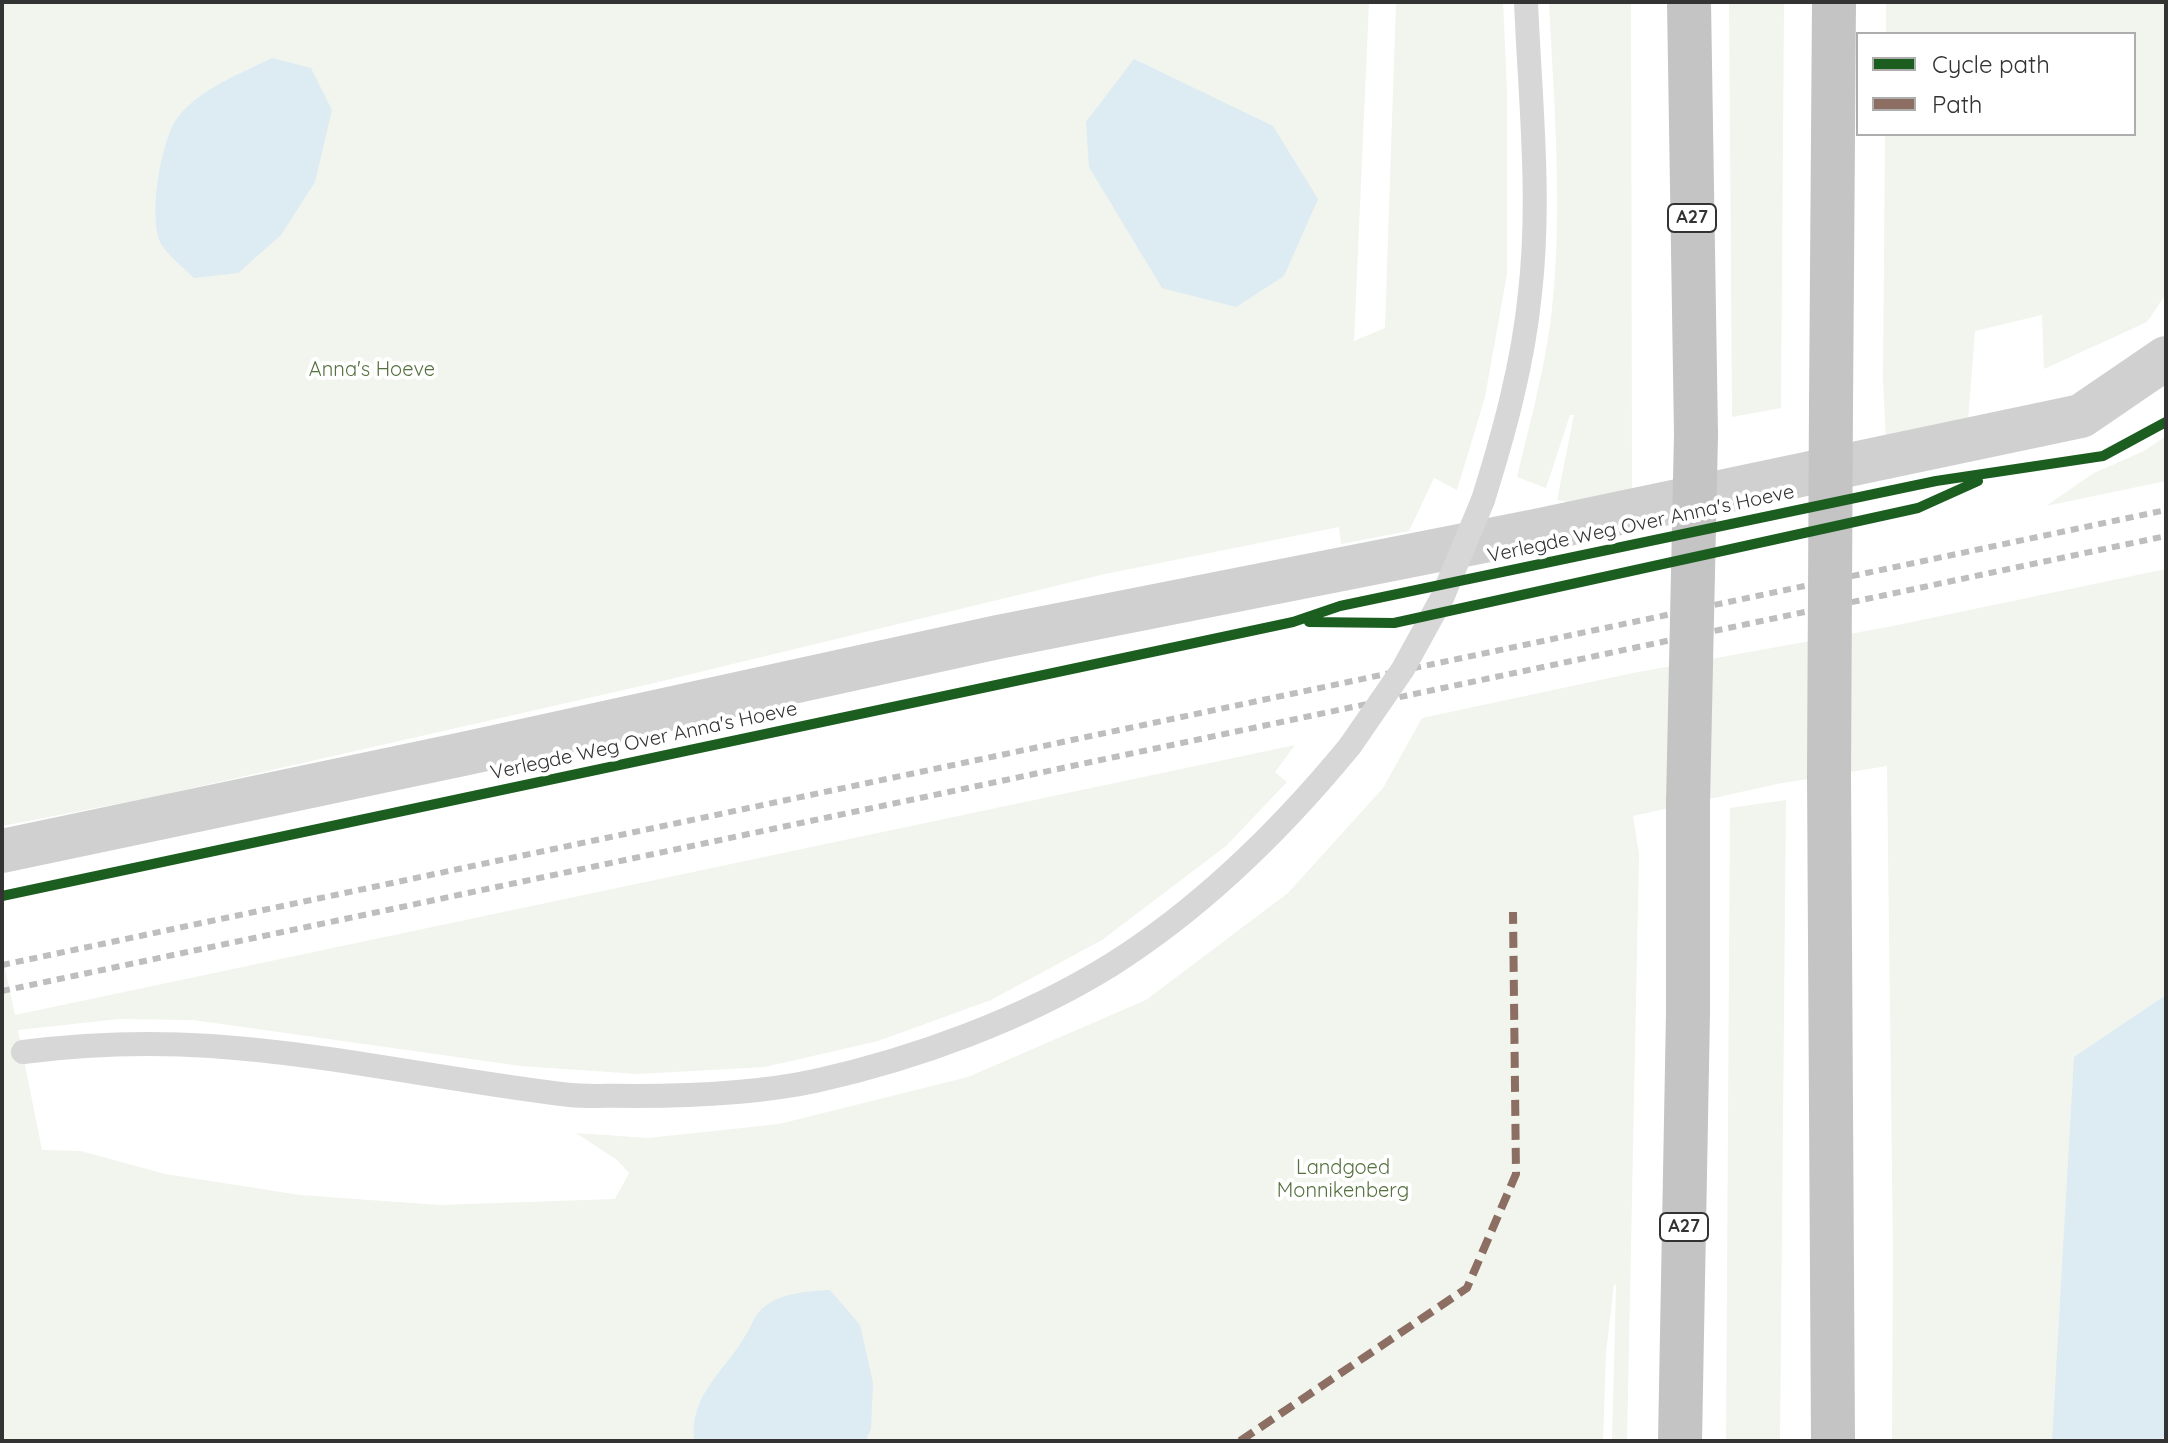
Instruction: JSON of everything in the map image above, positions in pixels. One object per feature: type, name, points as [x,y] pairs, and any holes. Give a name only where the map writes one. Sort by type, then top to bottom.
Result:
[{"type":"highway","name":"A27","points":[[1680,1441],[1696,434],[1689,2]]},
{"type":"highway","points":[[1833,1441],[1829,775],[1834,2]]},
{"type":"main road","name":"Verlegde Weg Over Anna's Hoeve","points":[[2,851],[998,637],[1535,531],[2081,416],[2166,358]]},
{"type":"lane","points":[[23,1052],[105,1045],[209,1046],[280,1053],[574,1095],[693,1096],[813,1082],[932,1048],[1024,1010],[1110,965],[1187,910],[1263,844],[1308,797],[1350,746],[1403,669],[1442,598],[1483,500],[1516,379],[1530,293],[1534,203],[1526,2]]},
{"type":"green space","name":"Anna's Hoeve","points":[[2,2],[1369,2],[1354,341],[1385,328],[1396,2],[1503,2],[1507,90],[1507,274],[1485,397],[1457,490],[1434,478],[1409,531],[1341,544],[1339,527],[1105,574],[650,684],[153,797],[2,826]]},
{"type":"green space","points":[[1549,2],[1631,2],[1632,495],[1587,505],[1557,500],[1574,415],[1570,415],[1546,488],[1517,477],[1546,351],[1555,271],[1556,156]]},
{"type":"green space","points":[[1729,2],[1784,2],[1781,408],[1732,417]]},
{"type":"green space","points":[[1886,2],[2166,2],[2166,294],[2147,322],[2044,369],[2042,315],[1975,331],[1968,421],[1886,441],[1883,380],[1885,136],[2136,136],[2136,32],[1886,32]]},
{"type":"green space","points":[[2166,436],[2166,481],[2046,506],[2094,473],[2144,451]]},
{"type":"green space","name":"Landgoed Monnikenberg","points":[[2166,569],[2166,1441],[1892,1441],[1887,766],[1777,784],[1633,816],[1639,854],[1627,1441],[1612,1441],[1614,1284],[1606,1353],[1603,1441],[2,1441],[2,955],[15,1015],[1295,745],[1275,772],[1287,782],[1226,846],[1102,940],[991,1000],[878,1041],[765,1067],[638,1074],[521,1066],[193,1020],[119,1019],[18,1030],[42,1150],[81,1151],[165,1174],[300,1195],[439,1205],[615,1199],[629,1173],[617,1160],[576,1133],[648,1138],[779,1124],[968,1077],[1146,1000],[1288,893],[1383,788],[1422,718],[1633,673],[1888,627]]},
{"type":"green space","points":[[1786,800],[1780,1441],[1726,1441],[1730,808]]},
{"type":"shaded area","points":[[272,58],[311,68],[332,110],[315,182],[281,235],[238,273],[194,278],[166,251],[158,235],[156,201],[166,143],[178,117],[198,98]]},
{"type":"shaded area","points":[[1134,59],[1273,126],[1318,199],[1284,276],[1236,307],[1162,288],[1089,167],[1086,122]]},
{"type":"shaded area","points":[[2166,995],[2166,1436],[2158,1441],[2052,1441],[2074,1057]]},
{"type":"shaded area","points":[[830,1290],[860,1325],[873,1383],[871,1429],[865,1441],[694,1441],[694,1425],[702,1398],[760,1311],[783,1297]]},
{"type":"railway","points":[[2,965],[2166,510]]},
{"type":"railway","points":[[2,991],[2166,536]]},
{"type":"marked path","points":[[1240,1441],[1467,1288],[1516,1174],[1513,912]]},
{"type":"cycle path","points":[[2,896],[1293,622],[1340,606],[1936,481],[2103,456],[2166,422]]},
{"type":"cycle path","points":[[1309,622],[1394,623],[1918,508],[1978,481]]}]
